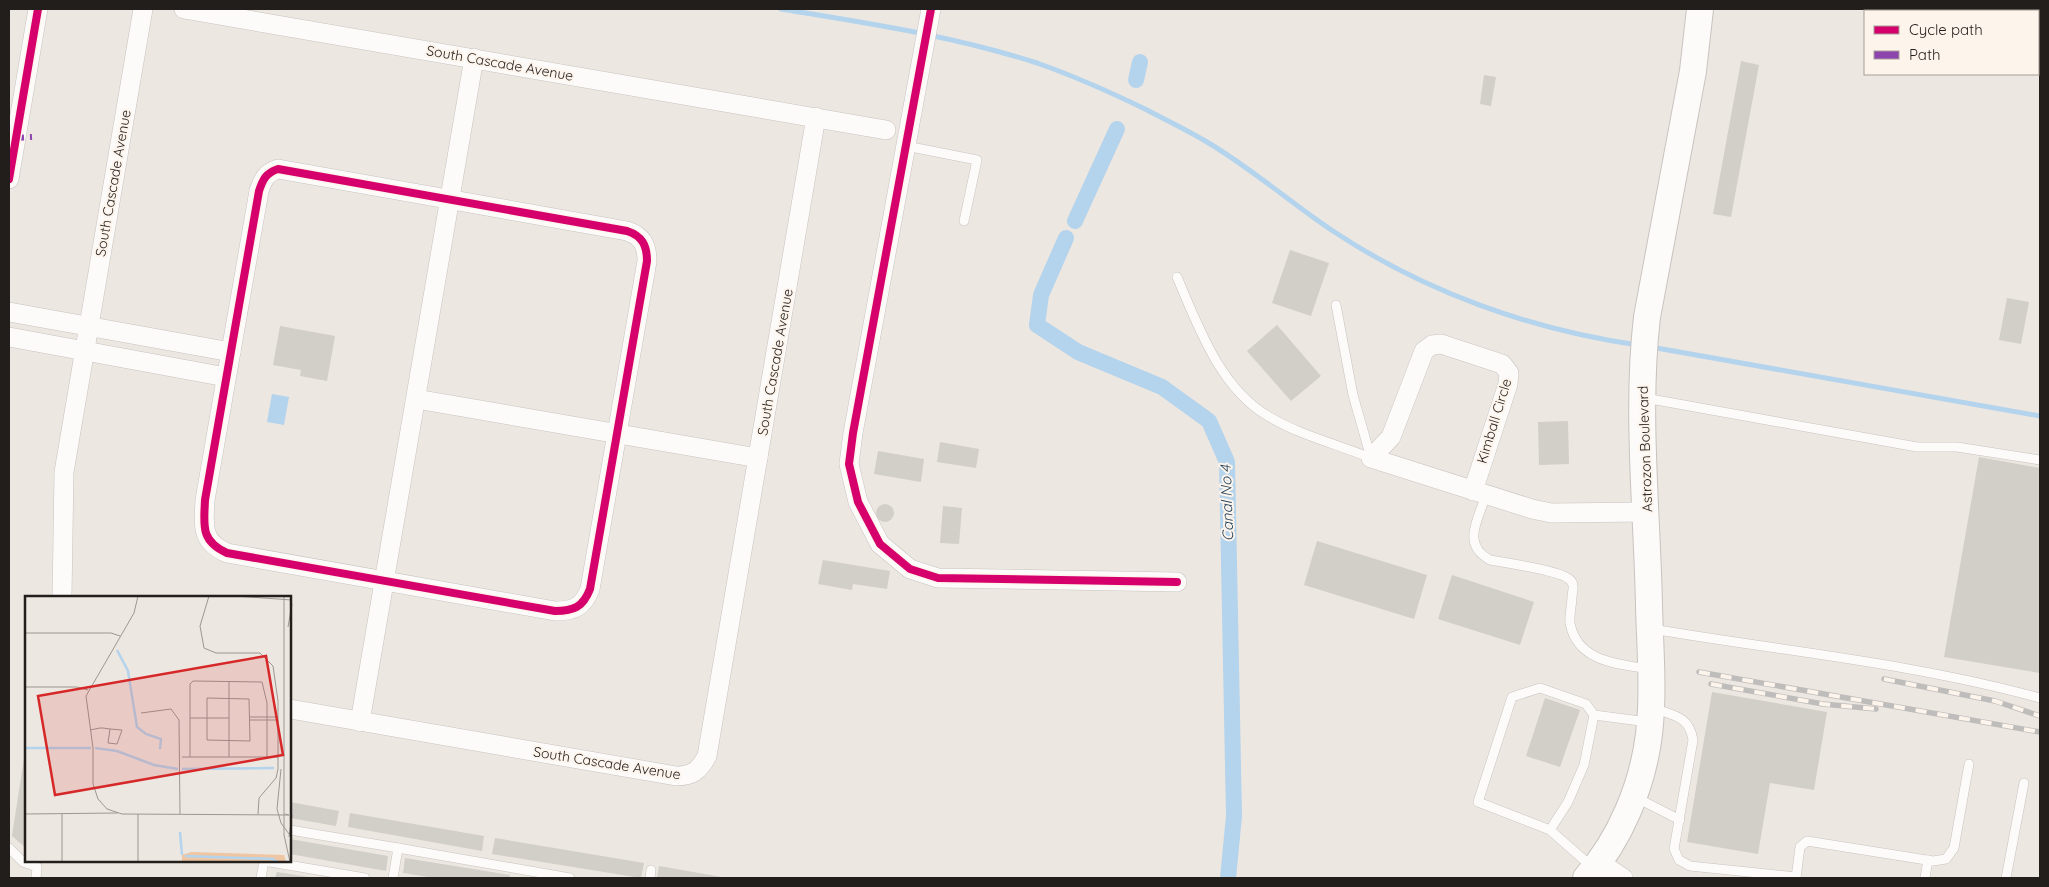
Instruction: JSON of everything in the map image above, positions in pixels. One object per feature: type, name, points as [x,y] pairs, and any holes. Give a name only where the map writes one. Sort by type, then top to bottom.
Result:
[{"type":"main road","name":"Astrozon Boulevard","points":[[1593,870],[1617,835],[1633,796],[1647,744],[1650,715],[1650,628],[1642,391],[1647,317],[1693,71],[1700,9]]},
{"type":"street","points":[[9,179],[38,9]]},
{"type":"street","name":"South Cascade Avenue","points":[[62,596],[64,472],[143,9]]},
{"type":"street","name":"South Cascade Avenue","points":[[184,9],[886,130]]},
{"type":"street","points":[[931,9],[849,464],[858,502],[880,544],[910,570],[938,578],[1177,582]]},
{"type":"street","points":[[360,722],[474,58]]},
{"type":"street","name":"South Cascade Avenue","points":[[291,710],[676,776],[688,776],[696,772],[707,756],[816,117]]},
{"type":"street","points":[[278,169],[637,234],[643,240],[647,249],[648,260],[590,589],[586,600],[578,608],[568,611],[555,610],[227,553],[214,547],[207,538],[204,525],[205,500],[231,352],[259,191],[263,179],[270,172],[278,169]]},
{"type":"street","points":[[9,312],[231,352]]},
{"type":"street","points":[[9,337],[226,377]]},
{"type":"street","name":"Kimball Circle","points":[[1371,458],[1391,437],[1424,351],[1432,345],[1441,344],[1502,364],[1509,373],[1508,384],[1479,493]]},
{"type":"street","points":[[416,399],[758,458]]},
{"type":"street","points":[[1371,458],[1479,493],[1551,513],[1647,512]]},
{"type":"street","points":[[1593,870],[1624,878]]},
{"type":"lane","points":[[906,146],[977,160],[964,221]]},
{"type":"lane","points":[[1177,277],[1200,330],[1243,398],[1267,416],[1288,426],[1371,458]]},
{"type":"lane","points":[[1336,306],[1353,395],[1371,458]]},
{"type":"lane","points":[[1642,391],[1917,447],[1957,447],[2040,460]]},
{"type":"lane","points":[[1479,493],[1473,536],[1474,546],[1481,555],[1490,560],[1558,574],[1569,579],[1573,585],[1570,623],[1579,645],[1591,655],[1608,662],[1650,669]]},
{"type":"lane","points":[[1650,628],[1890,665],[2040,698]]},
{"type":"lane","points":[[1550,830],[1568,802],[1584,765],[1594,716],[1586,704],[1540,688],[1512,697],[1478,802],[1550,830],[1593,870]]},
{"type":"lane","points":[[1594,716],[1650,715],[1683,719],[1691,727],[1693,740],[1674,848],[1679,860],[1690,866],[1796,878],[1800,847],[1807,840],[1928,860],[1946,859],[1954,848],[1969,764]]},
{"type":"lane","points":[[2006,878],[2024,783]]},
{"type":"lane","points":[[1633,796],[1680,820]]},
{"type":"lane","points":[[291,830],[398,848],[517,874],[570,878]]},
{"type":"lane","points":[[9,848],[23,862],[38,867],[36,878]]},
{"type":"lane","points":[[393,878],[398,848]]},
{"type":"lane","points":[[1925,878],[1928,860]]},
{"type":"lane","points":[[261,878],[264,862]]},
{"type":"lane","points":[[270,862],[365,878]]},
{"type":"water","points":[[272,394],[289,397],[284,425],[267,422]]},
{"type":"building","points":[[1741,61],[1759,65],[1731,217],[1713,214]]},
{"type":"building","points":[[1484,75],[1496,77],[1491,106],[1480,104]]},
{"type":"building","points":[[1290,250],[1329,263],[1311,316],[1272,303]]},
{"type":"building","points":[[2007,298],[2029,302],[2021,344],[1999,340]]},
{"type":"building","points":[[1277,325],[1321,376],[1291,401],[1247,351]]},
{"type":"building","points":[[280,326],[335,336],[327,381],[300,376],[301,370],[273,365]]},
{"type":"building","points":[[1568,421],[1569,464],[1539,465],[1538,422]]},
{"type":"building","points":[[940,442],[979,449],[976,468],[937,462]]},
{"type":"building","points":[[878,451],[924,459],[921,482],[874,474]]},
{"type":"building","points":[[1979,457],[2040,468],[2040,673],[1944,657]]},
{"type":"building","points":[[885,504],[891,507],[894,513],[891,519],[885,522],[879,519],[876,513],[879,507]]},
{"type":"building","points":[[943,506],[962,508],[959,544],[940,543]]},
{"type":"building","points":[[1317,541],[1427,575],[1414,619],[1304,585]]},
{"type":"building","points":[[823,560],[890,571],[887,589],[853,584],[852,590],[818,584]]},
{"type":"building","points":[[1452,575],[1534,602],[1520,645],[1438,619]]},
{"type":"building","points":[[1712,692],[1827,712],[1814,790],[1770,783],[1758,854],[1687,842]]},
{"type":"building","points":[[1545,698],[1580,710],[1560,767],[1526,756]]},
{"type":"building","points":[[25,752],[25,847],[12,836]]},
{"type":"building","points":[[291,802],[339,811],[336,826],[291,818]]},
{"type":"building","points":[[350,813],[484,836],[482,851],[348,827]]},
{"type":"building","points":[[495,838],[644,863],[641,878],[492,854]]},
{"type":"building","points":[[291,839],[388,856],[386,871],[291,854]]},
{"type":"building","points":[[405,858],[510,875],[510,878],[434,878],[403,873]]},
{"type":"building","points":[[659,866],[722,877],[722,878],[657,878]]},
{"type":"building","points":[[277,872],[309,877],[309,878],[275,878]]},
{"type":"waterway","points":[[781,9],[877,25],[974,45],[1065,73],[1145,109],[1207,142],[1333,231],[1368,253],[1404,272],[1479,305],[1518,318],[1558,329],[1638,345]]},
{"type":"waterway","name":"Canal No 4","points":[[1136,80],[1140,62]]},
{"type":"waterway","name":"Canal No 4","points":[[1075,221],[1117,129]]},
{"type":"waterway","name":"Canal No 4","points":[[1066,238],[1041,295],[1037,325],[1078,352],[1162,387],[1209,421],[1227,462],[1234,816],[1228,878]]},
{"type":"waterway","points":[[1651,347],[2040,416]]},
{"type":"railway","points":[[1699,672],[2040,732]]},
{"type":"railway","points":[[1884,679],[1995,701],[2040,716]]},
{"type":"railway","points":[[1711,684],[1823,704],[1876,709]]},
{"type":"marked path","points":[[12,138],[32,137]]},
{"type":"cycle path","points":[[9,179],[38,9]]},
{"type":"cycle path","points":[[931,9],[853,433],[849,464],[858,502],[880,544],[910,569],[938,578],[1177,582]]},
{"type":"cycle path","points":[[278,169],[627,231],[640,238],[643,242],[647,261],[590,589],[584,600],[577,607],[555,611],[227,553],[218,548],[208,538],[204,525],[205,500],[259,191],[266,177],[278,169]]}]
